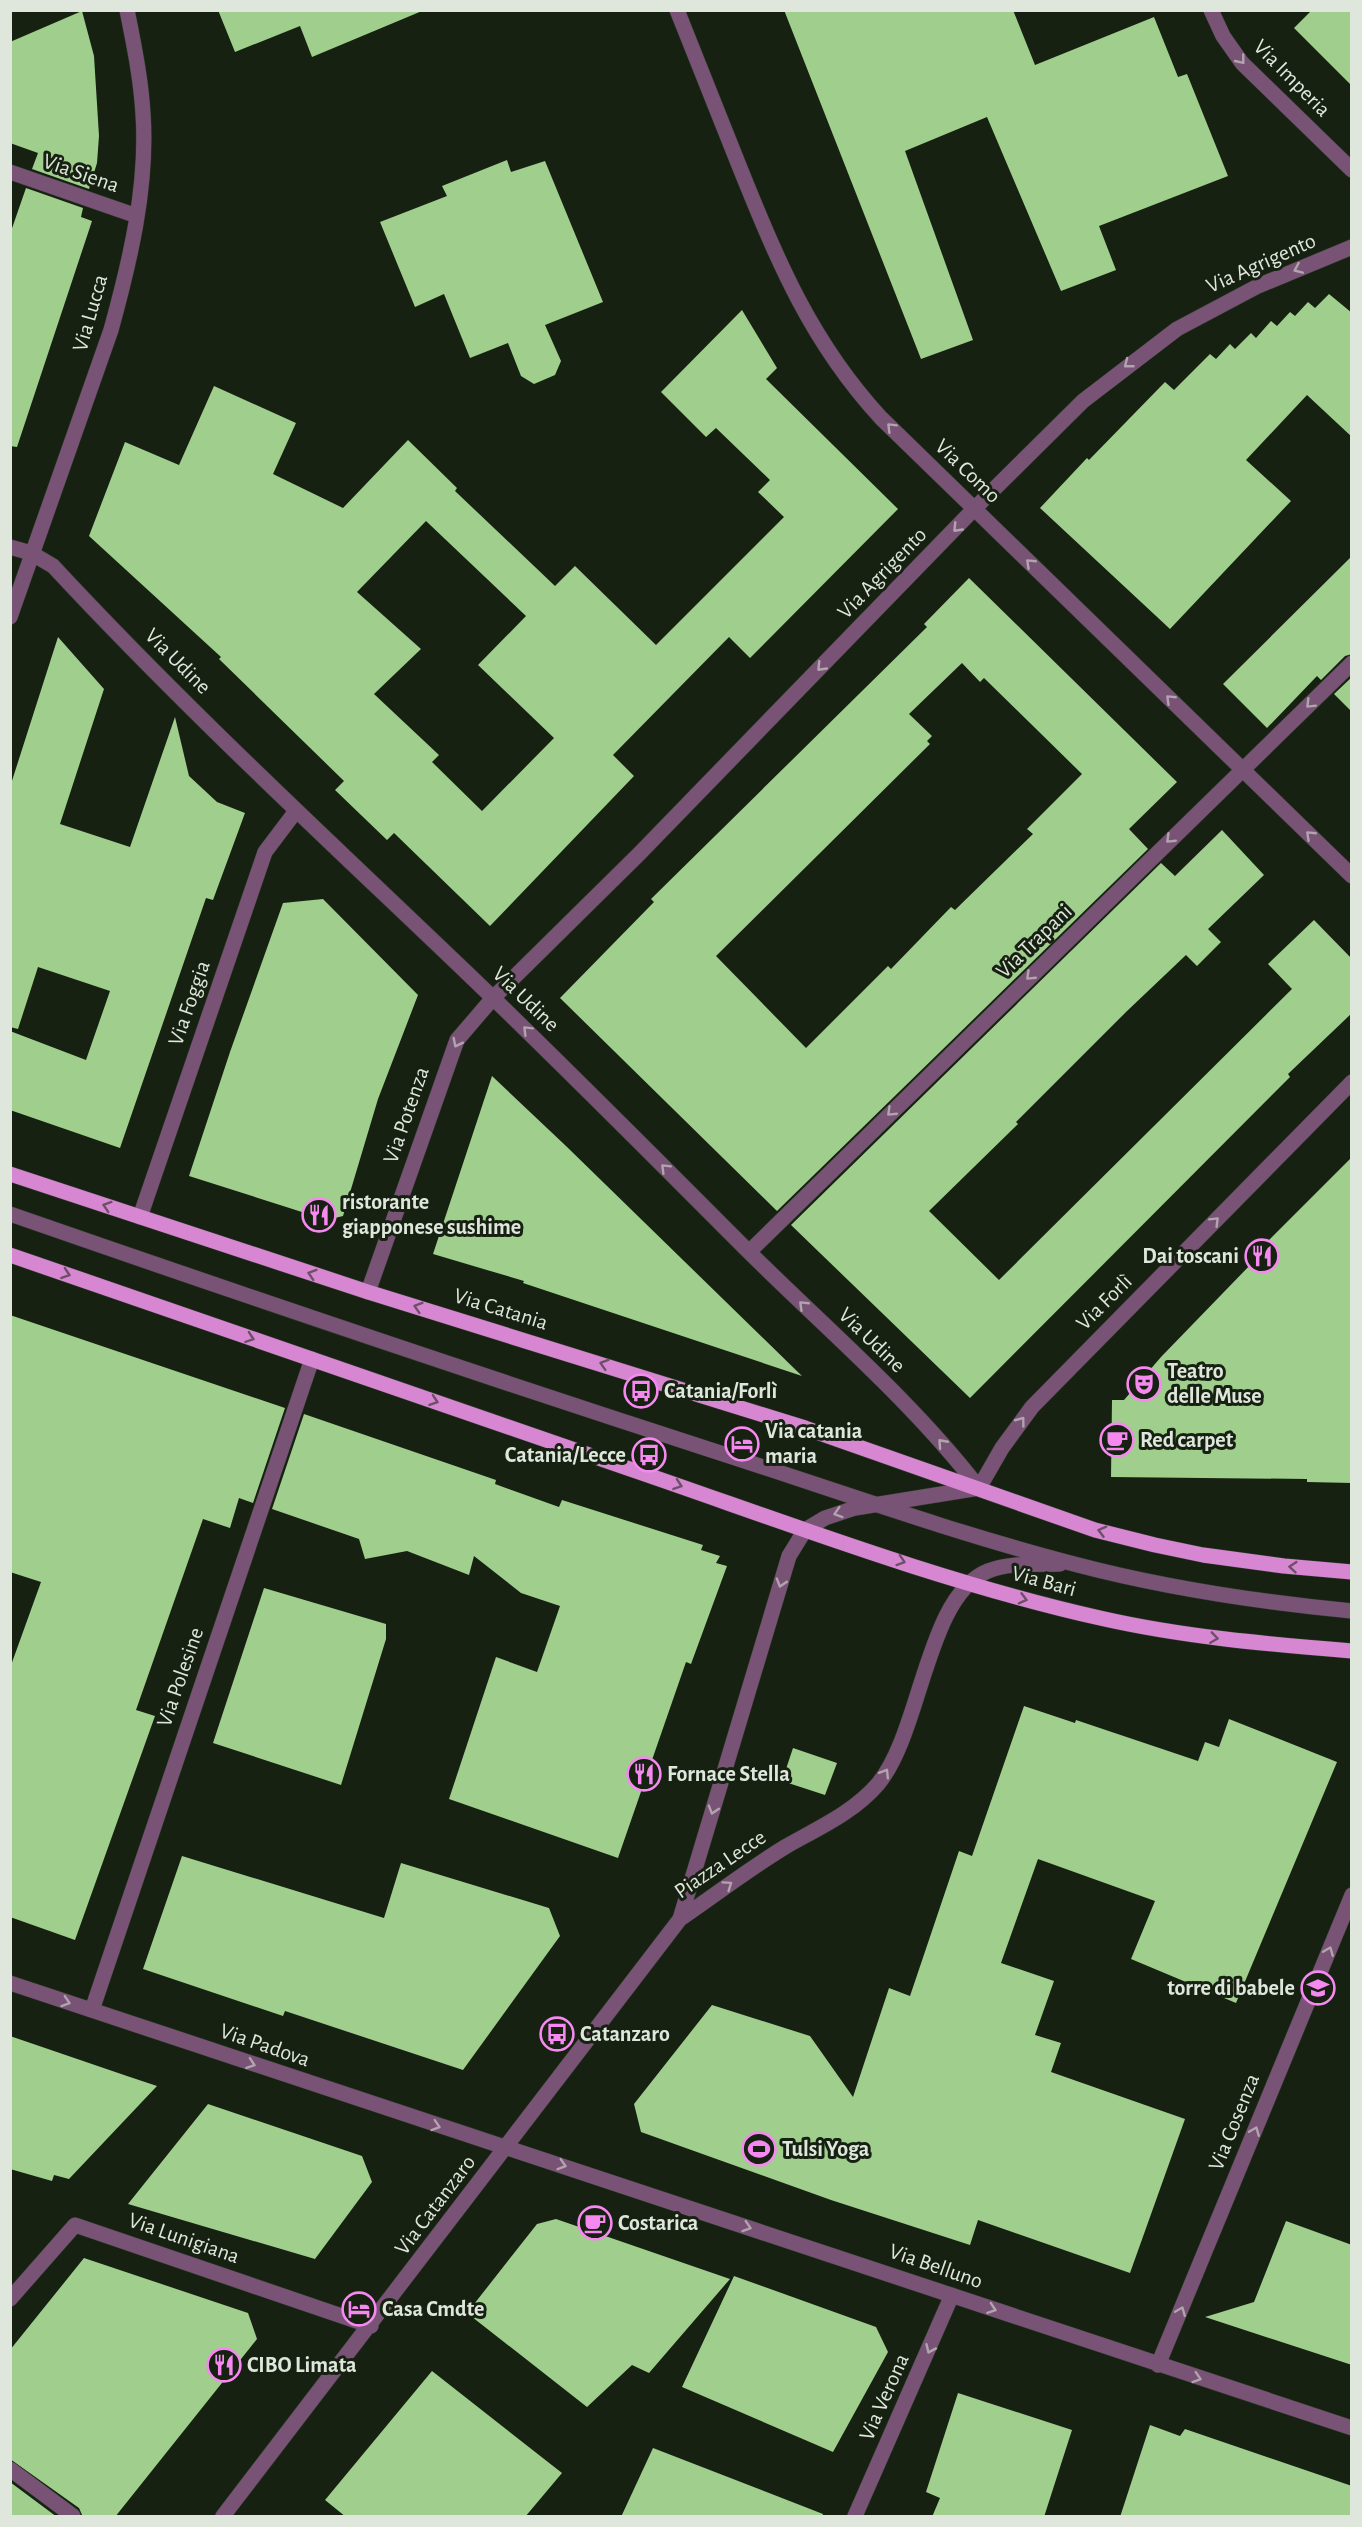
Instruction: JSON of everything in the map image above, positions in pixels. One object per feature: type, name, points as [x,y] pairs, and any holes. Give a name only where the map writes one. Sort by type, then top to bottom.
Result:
[{"type":"main road","name":"Via Catania","points":[[10,1174],[368,1292],[755,1412],[979,1488]]},
{"type":"main road","points":[[10,1255],[805,1530]]},
{"type":"main road","points":[[979,1488],[1065,1521],[1155,1545],[1264,1564],[1352,1572]]},
{"type":"main road","name":"Via Bari","points":[[805,1530],[967,1583],[1070,1611],[1129,1624],[1253,1643],[1352,1651]]},
{"type":"street","name":"Via Lucca","points":[[10,617],[111,330],[121,293],[136,216],[142,176],[144,115],[128,10]]},
{"type":"street","name":"Via Como","points":[[677,10],[769,239],[812,326],[843,374],[974,509],[1352,876]]},
{"type":"street","name":"Via Imperia","points":[[1211,10],[1222,36],[1242,63],[1352,170]]},
{"type":"street","name":"Via Siena","points":[[10,172],[136,216]]},
{"type":"street","name":"Via Agrigento","points":[[494,998],[639,854],[974,509],[1083,401],[1176,329],[1258,286],[1352,247]]},
{"type":"street","name":"Via Udine","points":[[10,547],[32,553],[53,566],[296,811],[494,998],[924,1423],[979,1488]]},
{"type":"street","name":"Via Trapani","points":[[749,1252],[1352,663]]},
{"type":"street","name":"Via Foggia","points":[[140,1217],[265,852],[296,811]]},
{"type":"street","name":"Via Potenza","points":[[368,1292],[457,1040],[494,998]]},
{"type":"street","name":"Via Forlì","points":[[979,1488],[1007,1440],[1032,1407],[1352,1082]]},
{"type":"street","points":[[10,1214],[515,1386],[874,1505]]},
{"type":"street","name":"Via Polesine","points":[[92,2010],[312,1359]]},
{"type":"street","points":[[805,1530],[825,1518],[874,1505],[979,1488]]},
{"type":"street","name":"Via Bari","points":[[874,1505],[1075,1564],[1202,1591],[1352,1611]]},
{"type":"street","name":"Piazza Lecce","points":[[680,1919],[789,1556],[805,1530]]},
{"type":"street","points":[[967,1583],[990,1570],[1003,1567],[1075,1564]]},
{"type":"street","name":"Piazza Lecce","points":[[680,1919],[773,1855],[846,1813],[879,1782],[902,1744],[943,1622],[967,1583]]},
{"type":"street","name":"Via Cosenza","points":[[1158,2365],[1352,1895]]},
{"type":"street","name":"Via Catanzaro","points":[[223,2517],[680,1919]]},
{"type":"street","name":"Via Padova","points":[[10,1983],[507,2148]]},
{"type":"street","name":"Via Belluno","points":[[507,2148],[1352,2428]]},
{"type":"street","name":"Via Lunigiana","points":[[10,2299],[75,2225],[371,2326]]},
{"type":"street","name":"Via Verona","points":[[855,2517],[952,2295]]},
{"type":"street","points":[[10,2469],[73,2517]]},
{"type":"building","points":[[218,10],[422,11],[312,57],[300,26],[235,52]]},
{"type":"building","points":[[784,10],[1013,10],[1035,65],[1154,17],[1178,77],[1187,74],[1228,176],[1099,226],[1116,270],[1061,291],[987,117],[905,151],[973,340],[921,359]]},
{"type":"building","points":[[1312,10],[1352,10],[1352,86],[1294,28]]},
{"type":"building","points":[[82,11],[94,56],[99,136],[97,163],[89,189],[32,169],[38,153],[10,143],[10,42]]},
{"type":"building","points":[[507,160],[511,172],[545,161],[603,302],[545,325],[561,361],[555,375],[534,384],[521,376],[508,343],[470,358],[444,294],[415,307],[380,222],[447,196],[442,186]]},
{"type":"building","points":[[26,188],[83,208],[81,217],[92,221],[17,447],[10,446],[10,234]]},
{"type":"building","points":[[1329,294],[1352,313],[1352,437],[1307,395],[1246,460],[1291,501],[1170,629],[1040,508],[1087,458],[1089,460],[1165,382],[1174,390],[1210,354],[1216,359],[1230,344],[1235,349],[1251,333],[1256,338],[1271,321],[1277,326],[1290,312],[1295,316],[1308,302],[1315,308]]},
{"type":"building","points":[[742,310],[777,368],[766,379],[898,509],[750,658],[729,637],[613,755],[634,776],[490,926],[394,833],[387,840],[335,790],[344,781],[219,659],[221,657],[89,536],[125,442],[179,465],[214,386],[296,423],[273,474],[343,508],[408,440],[457,488],[455,491],[555,586],[575,566],[656,645],[784,517],[758,492],[770,480],[716,428],[706,437],[661,392]],"holes":[[[426,521],[526,616],[478,665],[554,738],[482,811],[432,762],[439,755],[374,694],[421,649],[357,592]]]},
{"type":"building","points":[[1352,556],[1352,654],[1345,656],[1321,680],[1317,676],[1267,728],[1223,684]]},
{"type":"building","points":[[969,578],[1177,782],[1129,829],[1148,849],[777,1211],[560,998],[654,902],[651,899],[927,627],[924,624]],"holes":[[[962,663],[980,682],[984,678],[1082,774],[1027,829],[1033,834],[955,910],[951,907],[891,969],[888,966],[806,1048],[716,956],[930,744],[927,741],[932,736],[909,714]]]},
{"type":"building","points":[[58,637],[104,689],[60,824],[130,847],[175,717],[189,776],[217,802],[245,813],[213,900],[206,898],[120,1148],[10,1110],[10,1031],[86,1060],[110,991],[38,967],[18,1029],[10,1027],[10,787]]},
{"type":"building","points":[[1352,677],[1352,712],[1334,694]]},
{"type":"building","points":[[1222,830],[1264,875],[1208,929],[1221,942],[1197,966],[1186,955],[1126,1012],[1016,1122],[1018,1124],[929,1211],[999,1280],[1292,989],[1268,964],[1314,920],[1352,959],[1352,1013],[1288,1074],[1290,1077],[970,1398],[791,1225],[1161,863],[1175,876]]},
{"type":"building","points":[[323,899],[418,995],[378,1099],[343,1216],[327,1220],[189,1176],[283,903]]},
{"type":"building","points":[[492,1076],[802,1376],[523,1283],[524,1281],[433,1254]]},
{"type":"building","points":[[1352,1157],[1352,1483],[1307,1482],[1307,1479],[1111,1477],[1112,1400],[1124,1400],[1161,1357],[1253,1262],[1250,1259]]},
{"type":"building","points":[[10,1315],[285,1408],[253,1503],[239,1498],[230,1528],[203,1519],[136,1710],[155,1716],[75,1940],[10,1917],[10,1668],[41,1582],[10,1572]]},
{"type":"building","points":[[304,1414],[496,1480],[495,1484],[559,1507],[562,1500],[703,1545],[701,1550],[720,1556],[716,1563],[727,1566],[691,1664],[686,1662],[618,1858],[449,1799],[496,1657],[537,1672],[560,1606],[521,1593],[474,1556],[469,1575],[407,1551],[365,1559],[359,1539],[272,1509]]},
{"type":"building","points":[[264,1588],[386,1624],[386,1639],[341,1785],[213,1743]]},
{"type":"building","points":[[1024,1706],[1075,1723],[1076,1720],[1198,1761],[1205,1742],[1219,1747],[1229,1719],[1337,1762],[1236,2003],[1131,1959],[1155,1901],[1038,1859],[1001,1963],[1054,1981],[1035,2035],[1061,2043],[1051,2072],[1185,2119],[1130,2273],[978,2220],[970,2245],[831,2200],[641,2132],[634,2104],[712,2005],[810,2036],[853,2097],[889,1988],[910,1996],[959,1851],[972,1856]]},
{"type":"building","points":[[793,1748],[837,1763],[825,1795],[782,1781]]},
{"type":"building","points":[[182,1856],[384,1918],[401,1863],[549,1908],[560,1936],[463,2070],[285,2011],[283,2016],[143,1969]]},
{"type":"building","points":[[10,2036],[157,2086],[69,2179],[54,2175],[52,2181],[10,2169]]},
{"type":"building","points":[[208,2104],[362,2156],[372,2182],[315,2259],[128,2204]]},
{"type":"building","points":[[556,2219],[730,2279],[649,2373],[632,2365],[587,2407],[467,2313],[537,2224]]},
{"type":"building","points":[[1286,2221],[1352,2245],[1352,2365],[1205,2317],[1254,2302]]},
{"type":"building","points":[[84,2258],[248,2313],[257,2339],[115,2517],[83,2517],[79,2508],[10,2459],[10,2350]]},
{"type":"building","points":[[734,2276],[876,2327],[888,2352],[833,2452],[682,2387]]},
{"type":"building","points":[[432,2371],[562,2473],[525,2517],[346,2517],[325,2500]]},
{"type":"building","points":[[958,2393],[1072,2430],[1044,2517],[932,2517],[940,2498],[926,2492]]},
{"type":"building","points":[[1150,2425],[1180,2436],[1185,2429],[1352,2486],[1352,2517],[1120,2517]]},
{"type":"building","points":[[653,2448],[823,2514],[822,2517],[621,2517]]},
{"type":"building","points":[[10,2482],[57,2517],[10,2517]]},
{"type":"place","name":"ristorante giapponese sushime","points":[[319,1215]]},
{"type":"place","name":"Dai toscani","points":[[1262,1256]]},
{"type":"place","name":"Teatro delle Muse","points":[[1144,1384]]},
{"type":"place","name":"Catania/Forlì","points":[[641,1391]]},
{"type":"place","name":"Red carpet","points":[[1117,1440]]},
{"type":"place","name":"Via catania maria","points":[[742,1444]]},
{"type":"place","name":"Catania/Lecce","points":[[649,1455]]},
{"type":"place","name":"Fornace Stella","points":[[644,1774]]},
{"type":"place","name":"torre di babele","points":[[1318,1988]]},
{"type":"place","name":"Catanzaro","points":[[557,2034]]},
{"type":"place","name":"Tulsi Yoga","points":[[759,2149]]},
{"type":"place","name":"Costarica","points":[[595,2223]]},
{"type":"place","name":"Casa Cmdte","points":[[359,2309]]},
{"type":"place","name":"CIBO Limata","points":[[224,2365]]}]
